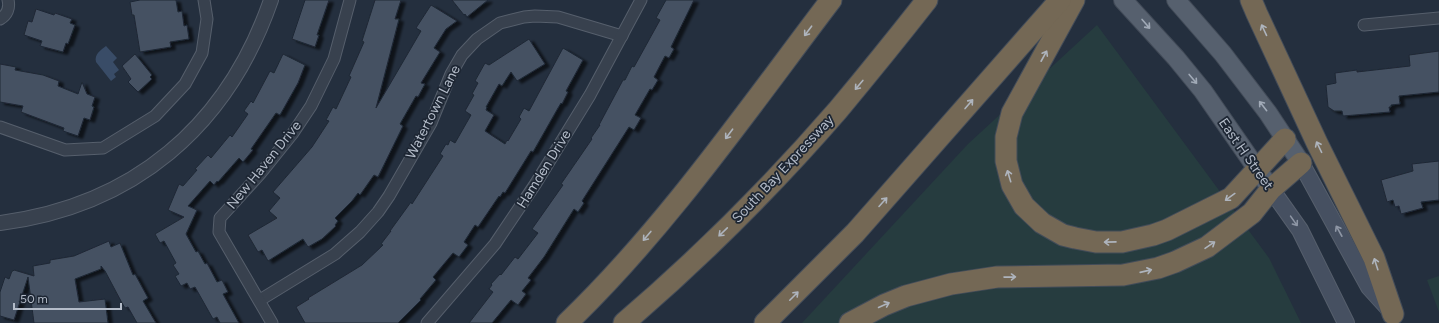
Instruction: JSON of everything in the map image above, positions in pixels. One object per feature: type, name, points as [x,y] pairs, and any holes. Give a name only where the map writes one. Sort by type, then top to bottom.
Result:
[{"type":"highway","points":[[568,323],[612,276],[683,193],[831,0]]},
{"type":"highway","points":[[873,68],[915,0]]},
{"type":"highway","name":"South Bay Expressway","points":[[624,323],[687,267],[765,191],[838,110],[927,0]]},
{"type":"highway","points":[[1060,0],[1012,113],[1005,143],[1006,161],[1012,185],[1024,206],[1042,223],[1063,235],[1085,240],[1107,242],[1138,239],[1167,230],[1231,198],[1285,139]]},
{"type":"highway","points":[[765,323],[861,227],[1074,0]]},
{"type":"highway","points":[[1251,0],[1256,14],[1317,143],[1374,258],[1395,319]]},
{"type":"highway","points":[[850,323],[877,308],[906,296],[951,284],[997,278],[1123,275],[1158,268],[1175,262],[1207,247],[1252,213],[1271,189],[1300,163]]},
{"type":"main road","name":"East H Street","points":[[1123,0],[1176,58],[1203,91],[1300,230],[1346,323]]},
{"type":"main road","points":[[1176,0],[1222,54],[1268,113],[1300,163],[1369,287],[1395,319]]},
{"type":"street","points":[[0,19],[7,13],[9,8],[8,0]]},
{"type":"street","points":[[0,127],[65,150],[103,148],[155,116],[185,84],[202,53],[207,19],[204,0]]},
{"type":"street","points":[[0,223],[42,216],[85,203],[129,181],[172,150],[210,113],[226,92],[253,46],[270,0]]},
{"type":"street","name":"New Haven Drive","points":[[272,323],[260,300],[219,232],[220,218],[273,158],[293,133],[311,106],[334,59],[350,0]]},
{"type":"street","name":"Hamden Drive","points":[[427,323],[495,244],[536,183],[579,113],[641,0]]},
{"type":"street","name":"Watertown Lane","points":[[260,300],[335,254],[360,232],[378,212],[389,196],[431,123],[451,74],[462,55],[478,39],[500,23],[535,16],[558,17],[622,36]]},
{"type":"street","points":[[1364,25],[1439,18]]},
{"type":"green space","points":[[1097,25],[1269,258],[1301,323],[802,323],[968,144]]},
{"type":"green space","points":[[1439,276],[1439,312],[1427,280]]},
{"type":"water","points":[[106,46],[117,58],[113,62],[119,70],[114,74],[116,77],[111,81],[96,62],[97,54]]},
{"type":"building","points":[[140,0],[176,0],[178,12],[182,11],[184,26],[187,25],[189,39],[170,42],[171,47],[140,52],[134,15],[132,15],[130,2]]},
{"type":"building","points":[[305,0],[329,0],[317,35],[319,35],[315,47],[292,39]]},
{"type":"building","points":[[375,0],[401,0],[395,19],[399,19],[376,108],[421,31],[416,28],[431,5],[457,21],[446,29],[434,48],[440,52],[421,83],[425,84],[418,97],[416,96],[400,124],[403,126],[378,177],[374,175],[360,195],[358,193],[335,218],[338,221],[335,225],[336,226],[322,239],[308,247],[303,239],[268,261],[262,250],[258,252],[248,235],[277,218],[269,211],[280,198],[273,192],[312,147],[329,121],[326,120],[333,107],[336,109],[351,77],[349,76],[364,42],[362,41]]},
{"type":"building","points":[[452,0],[488,0],[467,17]]},
{"type":"building","points":[[666,0],[694,0],[671,47],[674,49],[669,58],[665,56],[654,77],[658,80],[652,90],[650,89],[635,115],[641,118],[634,130],[629,127],[582,201],[584,203],[578,212],[574,209],[544,257],[528,278],[531,280],[522,291],[526,294],[518,305],[511,300],[492,323],[469,323],[493,292],[489,289],[492,285],[491,284],[500,274],[501,275],[515,257],[518,259],[538,233],[532,229],[563,185],[561,184],[592,139],[591,138],[600,125],[623,80],[625,80],[632,66],[634,67],[660,20],[656,18]]},
{"type":"building","points":[[36,9],[54,15],[55,13],[72,19],[70,23],[75,25],[68,44],[66,43],[63,52],[40,46],[42,41],[24,35],[28,21],[32,22]]},
{"type":"building","points":[[529,39],[545,64],[517,81],[511,72],[502,86],[499,84],[486,107],[486,110],[494,115],[485,131],[505,144],[521,119],[519,117],[524,108],[529,111],[563,48],[583,60],[566,91],[568,92],[562,104],[561,103],[533,152],[531,151],[505,193],[503,192],[500,197],[499,196],[478,227],[475,225],[464,242],[468,245],[459,257],[453,253],[433,277],[436,280],[420,299],[421,300],[398,323],[305,323],[296,307],[362,265],[383,245],[381,244],[411,202],[412,204],[443,156],[440,154],[446,144],[448,145],[450,140],[455,143],[471,115],[465,111],[474,95],[472,94],[478,83],[475,81],[485,63],[489,65]]},
{"type":"building","points":[[1439,51],[1439,92],[1399,96],[1400,104],[1391,105],[1391,107],[1389,107],[1390,112],[1343,116],[1342,111],[1334,111],[1328,107],[1326,85],[1336,83],[1335,73],[1410,66],[1409,55]]},
{"type":"building","points":[[135,54],[152,75],[150,77],[152,79],[138,92],[128,82],[131,79],[122,66]]},
{"type":"building","points":[[283,54],[305,65],[298,83],[280,115],[276,113],[251,149],[253,150],[243,162],[239,158],[214,185],[210,181],[188,206],[197,210],[186,234],[196,252],[198,251],[205,264],[207,263],[217,282],[222,280],[228,292],[223,294],[239,323],[220,323],[217,317],[213,319],[195,287],[190,289],[187,283],[181,286],[175,276],[179,274],[173,265],[176,263],[164,241],[160,243],[155,234],[184,217],[168,210],[179,184],[183,186],[197,170],[195,169],[208,155],[211,158],[230,135],[232,137],[248,114],[244,111],[251,101],[253,103],[270,71],[274,73]]},
{"type":"building","points":[[0,64],[16,67],[15,70],[43,75],[59,81],[58,86],[78,94],[82,82],[87,94],[95,97],[90,120],[84,118],[78,136],[63,131],[64,128],[21,112],[23,106],[0,102]]},
{"type":"building","points":[[1439,161],[1439,200],[1421,202],[1423,208],[1401,214],[1399,206],[1395,207],[1393,200],[1387,202],[1381,180],[1413,171],[1412,164]]},
{"type":"building","points":[[109,241],[111,247],[120,243],[133,275],[135,274],[148,298],[143,301],[156,323],[137,323],[128,307],[125,308],[101,266],[101,269],[75,279],[79,302],[105,299],[108,323],[34,323],[28,277],[14,320],[0,316],[0,292],[5,277],[9,279],[12,271],[14,270],[34,276],[33,266],[50,263],[50,260],[74,256]]}]
